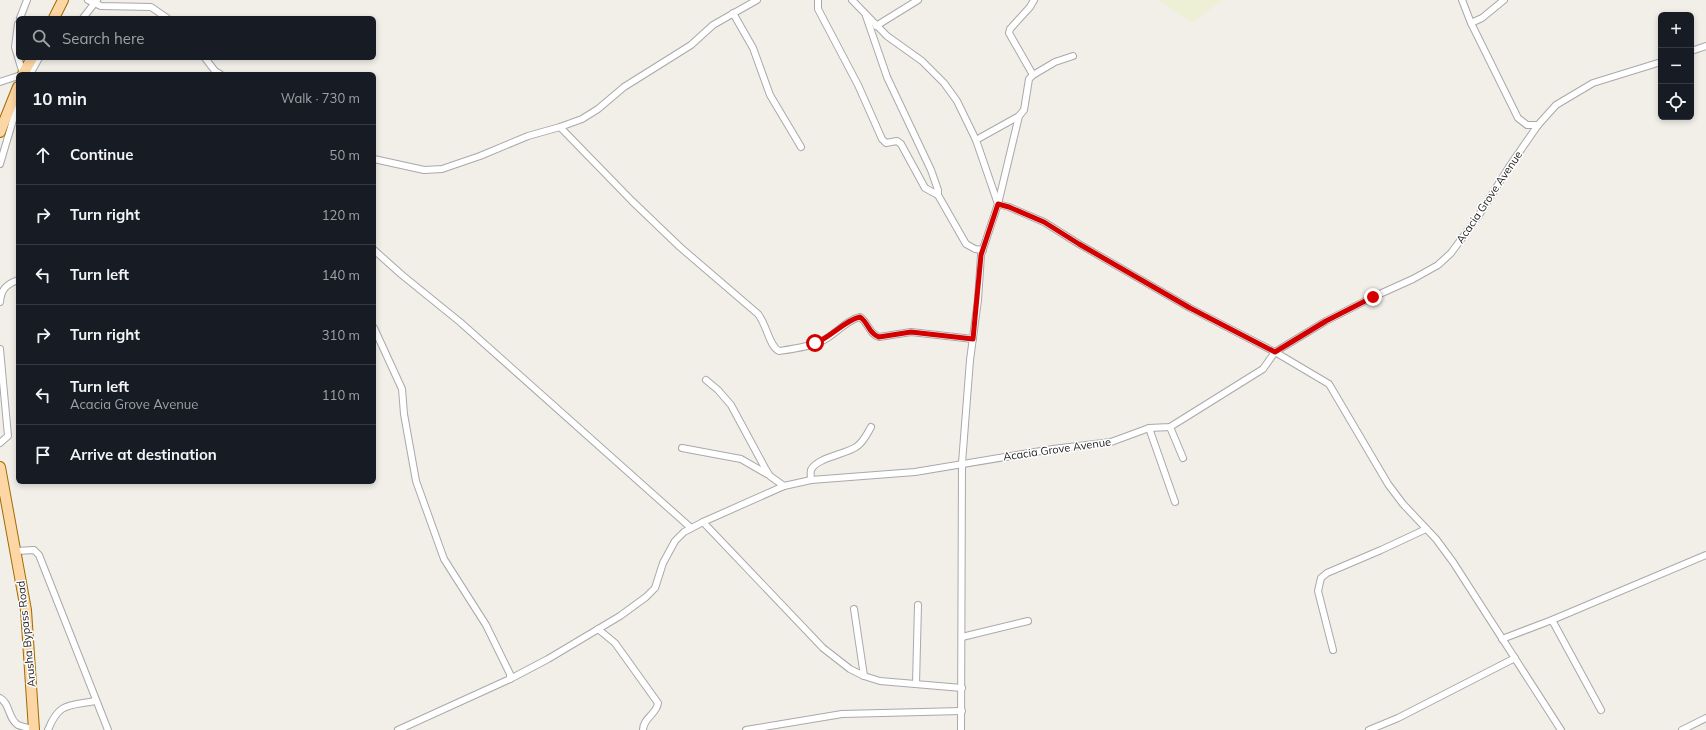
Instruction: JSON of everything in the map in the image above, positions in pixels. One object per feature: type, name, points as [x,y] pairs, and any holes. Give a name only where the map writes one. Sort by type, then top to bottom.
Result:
[{"type":"main road","points":[[55,16],[63,0]]},
{"type":"main road","points":[[24,72],[31,60]]},
{"type":"main road","points":[[0,132],[16,92]]},
{"type":"main road","name":"Arusha Bypass Road","points":[[0,467],[26,610],[34,730]]},
{"type":"street","points":[[21,16],[27,0]]},
{"type":"street","points":[[88,0],[101,6],[113,8],[151,7],[164,16]]},
{"type":"street","points":[[376,159],[424,170],[442,169],[480,156],[528,136],[560,128],[582,119],[593,113],[624,87],[691,45],[713,25],[757,0]]},
{"type":"street","points":[[818,0],[818,9],[858,85],[882,139],[886,143],[899,142],[925,188],[938,195]]},
{"type":"street","points":[[852,0],[876,26],[936,73],[957,101],[976,140],[998,204]]},
{"type":"street","points":[[876,26],[918,0]]},
{"type":"street","points":[[1033,75],[1009,33],[1010,29],[1030,7],[1034,0]]},
{"type":"street","points":[[1462,0],[1471,23],[1518,118],[1527,125],[1538,125]]},
{"type":"street","points":[[1471,23],[1482,18],[1504,0]]},
{"type":"street","points":[[84,16],[95,2]]},
{"type":"street","points":[[734,13],[753,48],[770,95],[801,147]]},
{"type":"street","points":[[866,15],[868,26],[887,77],[931,170],[938,190],[938,195],[966,244],[975,249],[983,250]]},
{"type":"street","points":[[16,39],[16,50]]},
{"type":"street","points":[[1694,50],[1706,46]]},
{"type":"street","points":[[976,140],[1018,116],[1024,110],[1029,79],[1033,75],[1055,62],[1073,56]]},
{"type":"street","points":[[19,60],[22,72]]},
{"type":"street","points":[[31,72],[37,60]]},
{"type":"street","points":[[207,60],[217,72]]},
{"type":"street","name":"Acacia Grove Avenue","points":[[398,730],[510,680],[620,616],[652,592],[659,580],[663,564],[675,541],[691,528],[784,486],[811,480],[915,472],[1053,449],[1111,442],[1149,428],[1170,427],[1263,369],[1275,352],[1326,321],[1413,279],[1438,265],[1451,253],[1479,215],[1509,167],[1538,125],[1556,105],[1582,88],[1593,83],[1658,63]]},
{"type":"street","points":[[0,82],[16,77]]},
{"type":"street","points":[[0,164],[16,110]]},
{"type":"street","points":[[961,730],[962,463],[978,300],[979,268],[983,250],[998,204],[1018,116]]},
{"type":"street","points":[[560,128],[680,247],[758,314],[766,326],[773,347],[778,351],[798,348],[822,340],[853,319],[860,317],[865,321],[872,332],[879,337],[911,332],[973,339]]},
{"type":"street","points":[[998,204],[1009,207],[1044,222],[1190,308],[1275,352],[1329,384],[1388,484],[1402,504],[1426,529],[1453,562],[1561,730]]},
{"type":"street","points":[[376,252],[460,322],[691,528]]},
{"type":"street","points":[[0,302],[4,287],[9,283],[16,281]]},
{"type":"street","points":[[376,332],[402,390],[404,414],[416,481],[444,559],[486,625],[510,674],[510,680]]},
{"type":"street","points":[[0,349],[4,398],[9,430],[8,436],[0,443]]},
{"type":"street","points":[[706,380],[718,390],[731,405],[770,476]]},
{"type":"street","points":[[811,480],[811,470],[814,465],[858,446],[871,427]]},
{"type":"street","points":[[1170,427],[1183,458]]},
{"type":"street","points":[[1149,428],[1175,502]]},
{"type":"street","points":[[682,448],[741,459],[784,486]]},
{"type":"street","points":[[703,522],[823,648],[850,669],[864,676],[880,681],[962,688]]},
{"type":"street","points":[[1333,650],[1318,591],[1321,578],[1327,573],[1426,529]]},
{"type":"street","points":[[16,551],[34,550],[39,555],[108,730]]},
{"type":"street","points":[[1502,638],[1552,620],[1706,555]]},
{"type":"street","points":[[916,684],[918,605]]},
{"type":"street","points":[[854,609],[864,676]]},
{"type":"street","points":[[1552,620],[1601,710]]},
{"type":"street","points":[[962,637],[1028,621]]},
{"type":"street","points":[[598,629],[615,643],[658,703],[657,708],[644,723],[643,730]]},
{"type":"street","points":[[1369,730],[1398,718],[1515,658]]},
{"type":"street","points":[[0,698],[4,701],[15,722],[19,725],[34,730]]},
{"type":"street","points":[[48,730],[53,718],[62,708],[95,700]]},
{"type":"street","points":[[746,730],[842,714],[962,711]]},
{"type":"street","points":[[1682,730],[1706,718]]},
{"type":"green space","points":[[1159,0],[1223,0],[1191,23]]},
{"type":"route","points":[[815,343],[822,340],[853,319],[860,317],[865,321],[872,332],[879,337],[902,333],[922,332],[973,339],[978,300],[981,255],[998,204],[1035,217],[1190,308],[1275,352],[1326,321],[1373,297]]}]
